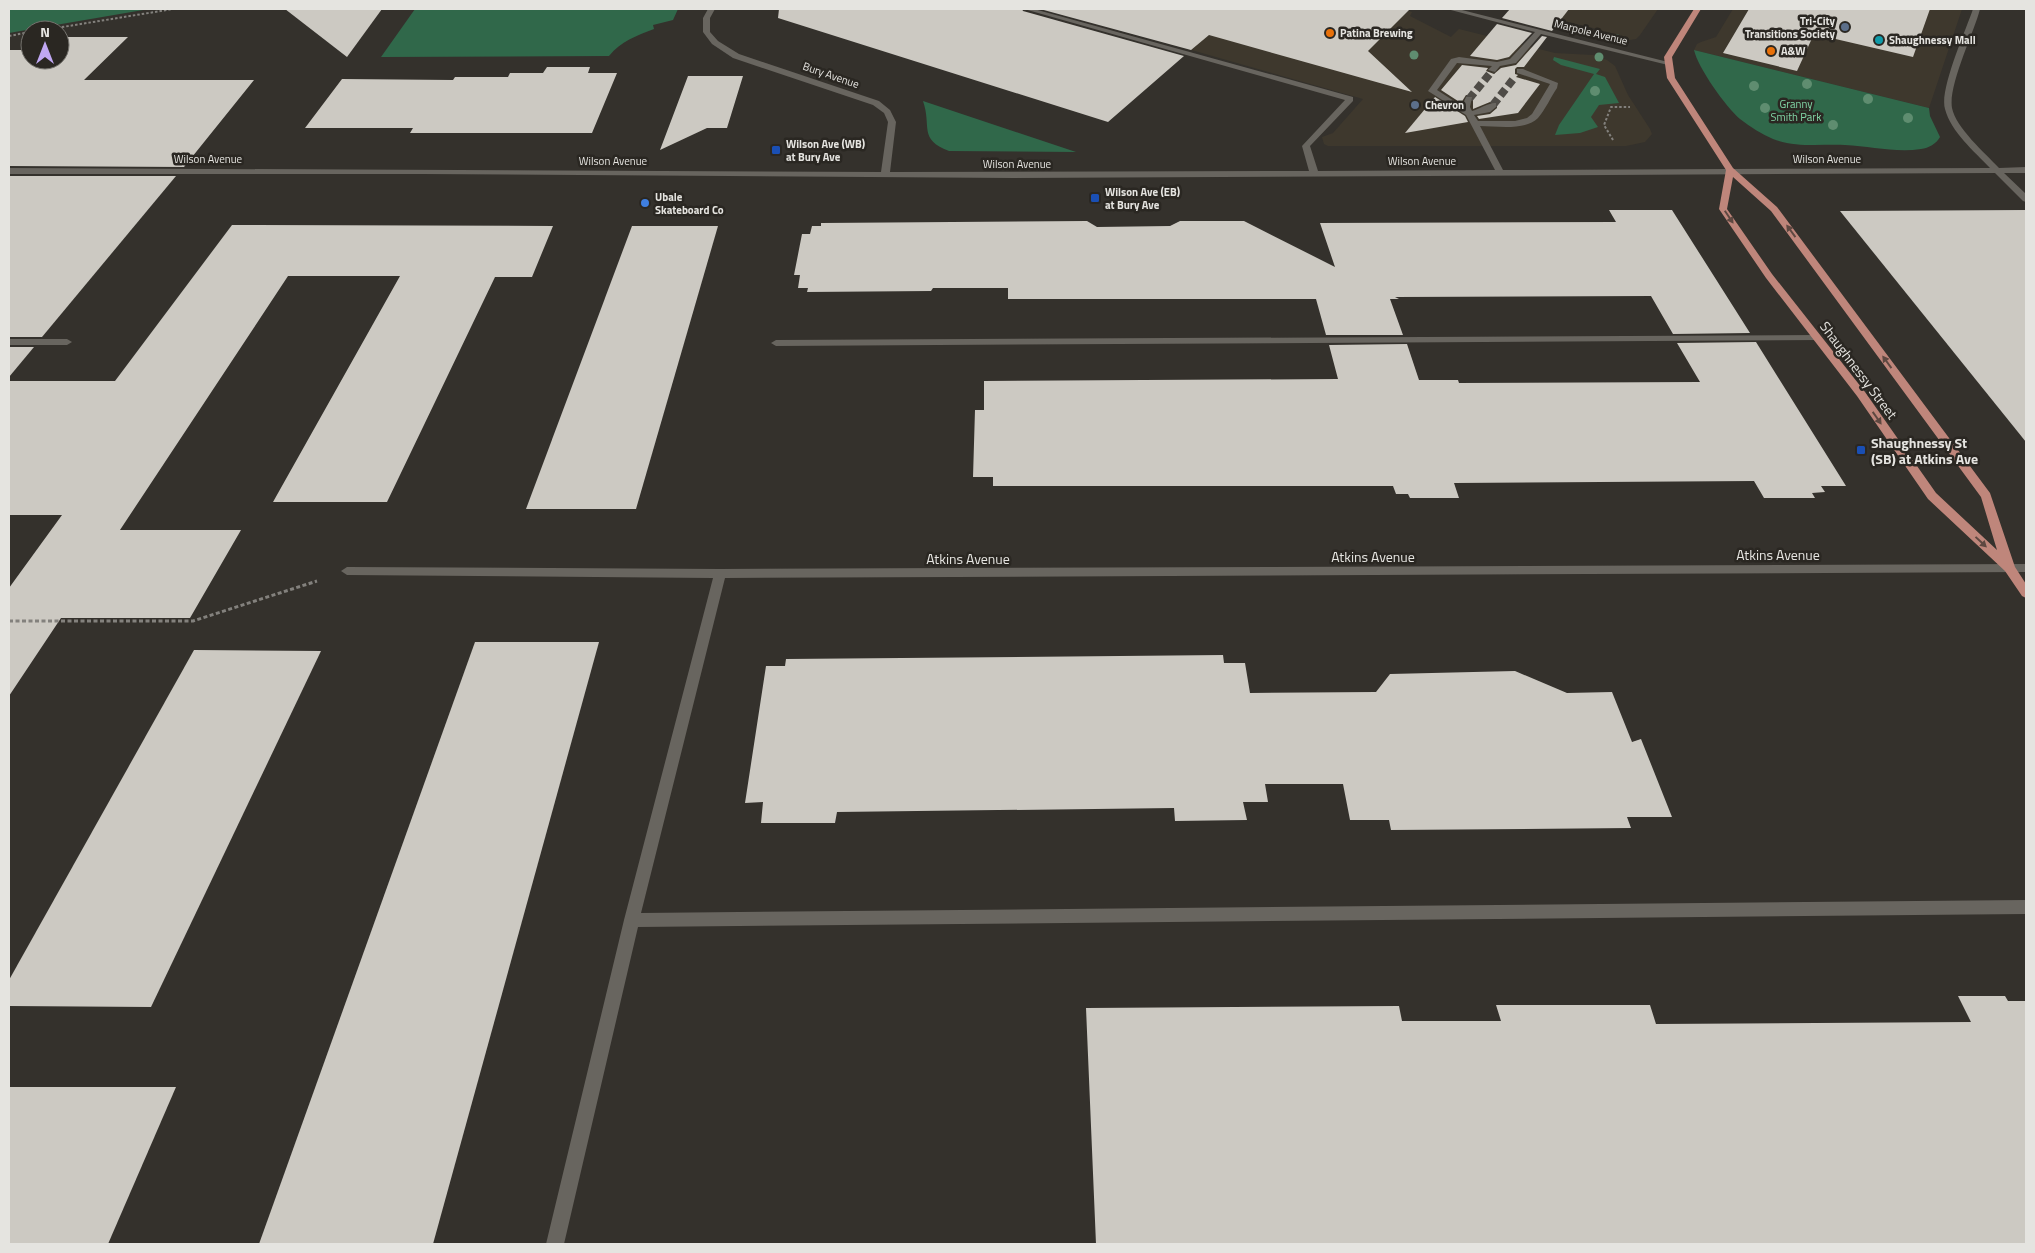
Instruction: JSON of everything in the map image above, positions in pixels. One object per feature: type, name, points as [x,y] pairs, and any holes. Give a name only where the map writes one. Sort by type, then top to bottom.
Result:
[{"type":"main road","points":[[1668,63],[1674,44],[1697,9]]},
{"type":"main road","name":"Shaughnessy Street","points":[[1668,63],[1672,78],[1680,94],[1730,170],[1774,209],[1986,496],[2009,568]]},
{"type":"main road","name":"Shaughnessy Street","points":[[1730,170],[1724,209],[1769,276],[1861,394],[1932,496],[2009,568],[2026,593]]},
{"type":"street","name":"Bury Avenue","points":[[711,9],[705,23],[708,36],[718,46],[736,56],[876,103],[887,112],[892,122],[885,175]]},
{"type":"street","points":[[1027,9],[1350,98],[1306,146],[1314,173]]},
{"type":"street","name":"Marpole Avenue","points":[[1450,9],[1668,63]]},
{"type":"street","points":[[1977,9],[1950,90],[1948,109],[1956,126],[2026,199]]},
{"type":"street","points":[[1493,105],[1486,110],[1470,114],[1432,91],[1454,61],[1458,59],[1494,67],[1513,62],[1540,31]]},
{"type":"street","points":[[1474,124],[1515,123],[1532,119],[1553,88],[1554,83],[1518,74],[1513,62]]},
{"type":"street","points":[[1469,98],[1466,104],[1474,124],[1500,172]]},
{"type":"street","name":"Wilson Avenue","points":[[9,171],[432,171],[885,175],[2026,170]]},
{"type":"street","points":[[776,343],[1817,338]]},
{"type":"street","points":[[9,342],[67,342]]},
{"type":"street","name":"Atkins Avenue","points":[[347,571],[720,574],[2026,568]]},
{"type":"street","points":[[555,1244],[632,920],[720,574]]},
{"type":"street","points":[[632,920],[2026,907]]},
{"type":"path","points":[[70,26],[173,9]]},
{"type":"path","points":[[1613,140],[1604,125],[1611,107],[1630,107]]},
{"type":"path","points":[[9,621],[193,621],[347,571]]},
{"type":"shaded area","points":[[1196,9],[1404,9],[1412,12],[1410,16],[1451,37],[1459,29],[1555,53],[1593,55],[1607,60],[1615,66],[1628,95],[1652,134],[1645,142],[1626,146],[1328,146],[1324,144],[1322,137],[1333,133],[1363,99],[1160,41]]},
{"type":"shaded area","points":[[1516,9],[1658,9],[1636,39],[1624,41],[1606,37],[1601,30]]},
{"type":"shaded area","points":[[1733,9],[1962,9],[1929,108],[1694,50],[1697,44],[1716,37]]},
{"type":"green space","points":[[9,9],[149,9],[70,23],[70,20],[20,20],[20,31],[9,33]]},
{"type":"green space","points":[[415,9],[678,9],[673,20],[653,25],[654,29],[624,43],[609,56],[381,57]]},
{"type":"green space","name":"Granny Smith Park","points":[[1694,50],[1929,108],[1930,116],[1940,137],[1927,148],[1912,150],[1845,145],[1800,145],[1773,139],[1752,128],[1734,113],[1720,97],[1707,77]]},
{"type":"green space","points":[[1554,57],[1600,69],[1596,74],[1605,77],[1619,103],[1599,105],[1591,117],[1598,127],[1580,133],[1555,135],[1559,125],[1594,74],[1561,65],[1553,60]]},
{"type":"green space","points":[[923,101],[1076,152],[949,151],[933,142],[930,137]]},
{"type":"building","points":[[285,9],[382,9],[347,57]]},
{"type":"building","points":[[779,9],[1022,9],[1023,11],[1184,56],[1108,122],[778,18]]},
{"type":"building","points":[[1040,9],[1410,9],[1368,51],[1412,92],[1209,35],[1191,50]]},
{"type":"building","points":[[1510,9],[1569,9],[1552,31],[1502,18]]},
{"type":"building","name":"Shaughnessy Mall","points":[[1749,9],[1930,9],[1913,57],[1814,34],[1797,71],[1723,53]]},
{"type":"building","points":[[1497,24],[1532,33],[1509,57],[1497,60],[1470,56]]},
{"type":"building","points":[[1542,36],[1547,37],[1524,67],[1517,67],[1515,69],[1515,74],[1518,75],[1516,77],[1540,84],[1518,113],[1479,119],[1477,116],[1490,114],[1497,108],[1497,102],[1490,102],[1473,109],[1473,96],[1466,95],[1461,103],[1441,90],[1462,65],[1488,68],[1486,71],[1494,74],[1501,68],[1516,65]]},
{"type":"building","points":[[70,37],[128,37],[84,80],[254,80],[184,167],[9,166],[9,50],[20,50],[20,70],[70,70]]},
{"type":"building","points":[[547,67],[590,67],[588,73],[617,73],[592,133],[410,133],[413,128],[305,128],[342,79],[453,80],[455,77],[508,77],[510,73],[543,73]]},
{"type":"building","points":[[688,76],[743,76],[727,128],[707,128],[660,150]]},
{"type":"building","points":[[1435,97],[1465,116],[1468,122],[1405,133]]},
{"type":"building","points":[[9,176],[176,176],[42,337],[9,337]]},
{"type":"building","points":[[1609,210],[1672,210],[1750,333],[1673,334],[1651,296],[1395,297],[1399,299],[1390,299],[1403,335],[1326,335],[1316,299],[1008,299],[1008,288],[807,292],[808,288],[798,288],[800,275],[794,275],[802,234],[810,234],[812,226],[821,226],[821,223],[1087,221],[1097,227],[1170,226],[1180,221],[1244,221],[1335,267],[1320,223],[1616,222]]},
{"type":"building","points":[[2026,210],[2026,442],[1840,211]]},
{"type":"building","points":[[232,225],[553,226],[532,277],[495,277],[387,502],[273,502],[400,276],[288,276],[120,530],[241,530],[190,618],[61,618],[9,696],[9,588],[62,515],[9,515],[9,381],[115,381]]},
{"type":"building","points":[[632,226],[718,226],[636,509],[526,509]]},
{"type":"building","points":[[1756,342],[1846,486],[1821,486],[1825,492],[1812,493],[1815,498],[1764,498],[1754,481],[1454,483],[1459,498],[1410,498],[1408,494],[1396,494],[1393,486],[993,486],[993,477],[973,477],[975,410],[984,410],[984,381],[1338,379],[1329,345],[1407,344],[1419,380],[1458,380],[1459,383],[1700,382],[1677,343]]},
{"type":"building","points":[[9,347],[34,347],[9,377]]},
{"type":"building","points":[[475,642],[599,642],[433,1244],[259,1244]]},
{"type":"building","points":[[194,650],[321,651],[151,1007],[9,1006],[9,980]]},
{"type":"building","points":[[1223,655],[1224,663],[1245,663],[1250,693],[1376,692],[1390,674],[1515,671],[1567,693],[1612,692],[1632,742],[1641,739],[1672,817],[1627,817],[1631,828],[1391,830],[1389,820],[1350,820],[1343,784],[1265,784],[1268,802],[1243,802],[1247,820],[1175,821],[1174,808],[837,812],[835,823],[761,823],[763,802],[745,803],[766,666],[785,666],[786,659]]},
{"type":"building","points":[[1958,996],[2005,996],[2008,1001],[2026,1001],[2026,1244],[1096,1244],[1086,1008],[1399,1006],[1402,1021],[1501,1021],[1496,1005],[1650,1005],[1656,1024],[1971,1022]]},
{"type":"building","points":[[9,1087],[176,1087],[108,1244],[9,1244]]},
{"type":"tunnel","points":[[1469,99],[1492,71]]},
{"type":"tunnel","points":[[1493,105],[1515,77]]},
{"type":"place","name":"Tri-City Transitions Society","points":[[1845,27]]},
{"type":"place","name":"Patina Brewing","points":[[1330,33]]},
{"type":"place","name":"Shaughnessy Mall","points":[[1879,40]]},
{"type":"place","name":"A&W","points":[[1771,51]]},
{"type":"place","name":"Chevron","points":[[1415,105]]},
{"type":"place","name":"Wilson Ave (WB) at Bury Ave","points":[[776,150]]},
{"type":"place","name":"Wilson Ave (EB) at Bury Ave","points":[[1095,198]]},
{"type":"place","name":"Ubale Skateboard Co","points":[[645,203]]},
{"type":"place","name":"Shaughnessy St (SB) at Atkins Ave","points":[[1861,450]]}]
